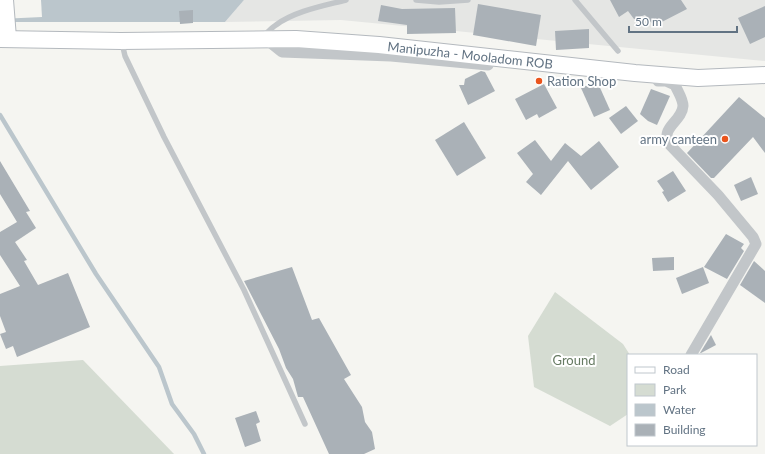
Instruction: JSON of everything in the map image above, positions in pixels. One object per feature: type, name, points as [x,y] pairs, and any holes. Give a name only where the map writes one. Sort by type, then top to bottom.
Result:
[{"type":"main road","points":[[4,39],[5,0]]},
{"type":"main road","name":"Manipuzha - Mooladom ROB","points":[[4,39],[121,41],[296,39],[379,45],[635,73],[698,78],[765,75]]},
{"type":"street","points":[[263,40],[282,52],[391,56],[666,81],[675,85],[683,104],[682,110],[668,130],[668,141],[670,145],[718,195],[754,237],[756,244],[692,354]]},
{"type":"lane","points":[[263,40],[275,25],[287,19],[346,0]]},
{"type":"lane","points":[[416,0],[439,2],[468,0]]},
{"type":"lane","points":[[575,0],[618,51]]},
{"type":"lane","points":[[121,41],[125,56],[164,137],[244,290],[305,424]]},
{"type":"shaded area","points":[[244,0],[765,0],[765,61],[341,20],[225,22]]},
{"type":"green space","name":"Ground","points":[[555,292],[623,344],[629,354],[627,354],[627,415],[610,426],[534,387],[528,336]]},
{"type":"green space","points":[[83,360],[174,454],[0,454],[0,366]]},
{"type":"water","points":[[0,0],[244,0],[225,22],[0,22]]},
{"type":"pier","points":[[0,0],[41,0],[42,17],[0,19]]},
{"type":"building","points":[[610,0],[681,0],[687,9],[654,26],[645,15],[634,19],[628,11],[619,17]]},
{"type":"building","points":[[478,4],[541,15],[536,46],[473,35]]},
{"type":"building","points":[[381,5],[402,9],[455,8],[456,33],[407,34],[407,25],[378,21]]},
{"type":"building","points":[[765,6],[765,37],[750,44],[738,18]]},
{"type":"building","points":[[193,10],[193,23],[180,24],[179,11]]},
{"type":"building","points":[[589,29],[589,48],[556,50],[555,31]]},
{"type":"building","points":[[481,71],[485,72],[495,91],[468,105],[459,85],[464,85],[465,79]]},
{"type":"building","points":[[597,81],[610,110],[594,117],[581,88]]},
{"type":"building","points":[[544,84],[557,108],[539,118],[537,114],[526,120],[515,99]]},
{"type":"building","points":[[651,89],[670,96],[657,125],[648,121],[640,114]]},
{"type":"building","name":"army canteen","points":[[739,97],[765,118],[765,153],[753,137],[714,178],[711,178],[687,153]]},
{"type":"building","points":[[626,106],[638,121],[621,134],[609,118]]},
{"type":"building","points":[[464,122],[486,158],[457,176],[435,140]]},
{"type":"building","points":[[535,140],[551,161],[565,143],[581,156],[599,141],[619,167],[591,190],[568,161],[541,195],[526,182],[533,174],[517,153]]},
{"type":"building","points":[[0,161],[30,211],[26,212],[36,228],[15,242],[27,260],[24,261],[38,285],[68,273],[90,327],[17,357],[13,346],[6,349],[0,334],[6,332],[0,316],[0,294],[20,286],[0,255],[0,232],[17,222],[0,194]]},
{"type":"building","points":[[673,171],[686,191],[668,202],[662,192],[664,191],[657,181]]},
{"type":"building","points":[[751,177],[758,194],[741,201],[734,185]]},
{"type":"building","points":[[726,234],[744,244],[741,248],[744,251],[727,279],[704,267]]},
{"type":"building","points":[[674,257],[674,270],[653,271],[652,258]]},
{"type":"building","points":[[754,261],[765,271],[765,303],[740,285]]},
{"type":"building","points":[[292,267],[312,320],[319,318],[351,375],[344,379],[362,407],[365,422],[372,432],[375,449],[364,454],[329,454],[303,397],[298,397],[293,379],[286,368],[279,349],[244,281]]},
{"type":"building","points":[[703,267],[709,283],[682,294],[676,278]]},
{"type":"building","points":[[711,335],[716,345],[700,353]]},
{"type":"building","points":[[256,411],[260,422],[256,424],[261,441],[245,447],[235,418]]},
{"type":"waterway","points":[[0,115],[96,274],[159,367],[172,404],[194,434],[204,454]]},
{"type":"place","name":"Ration Shop","points":[[539,81]]},
{"type":"place","name":"army canteen","points":[[725,139]]}]
